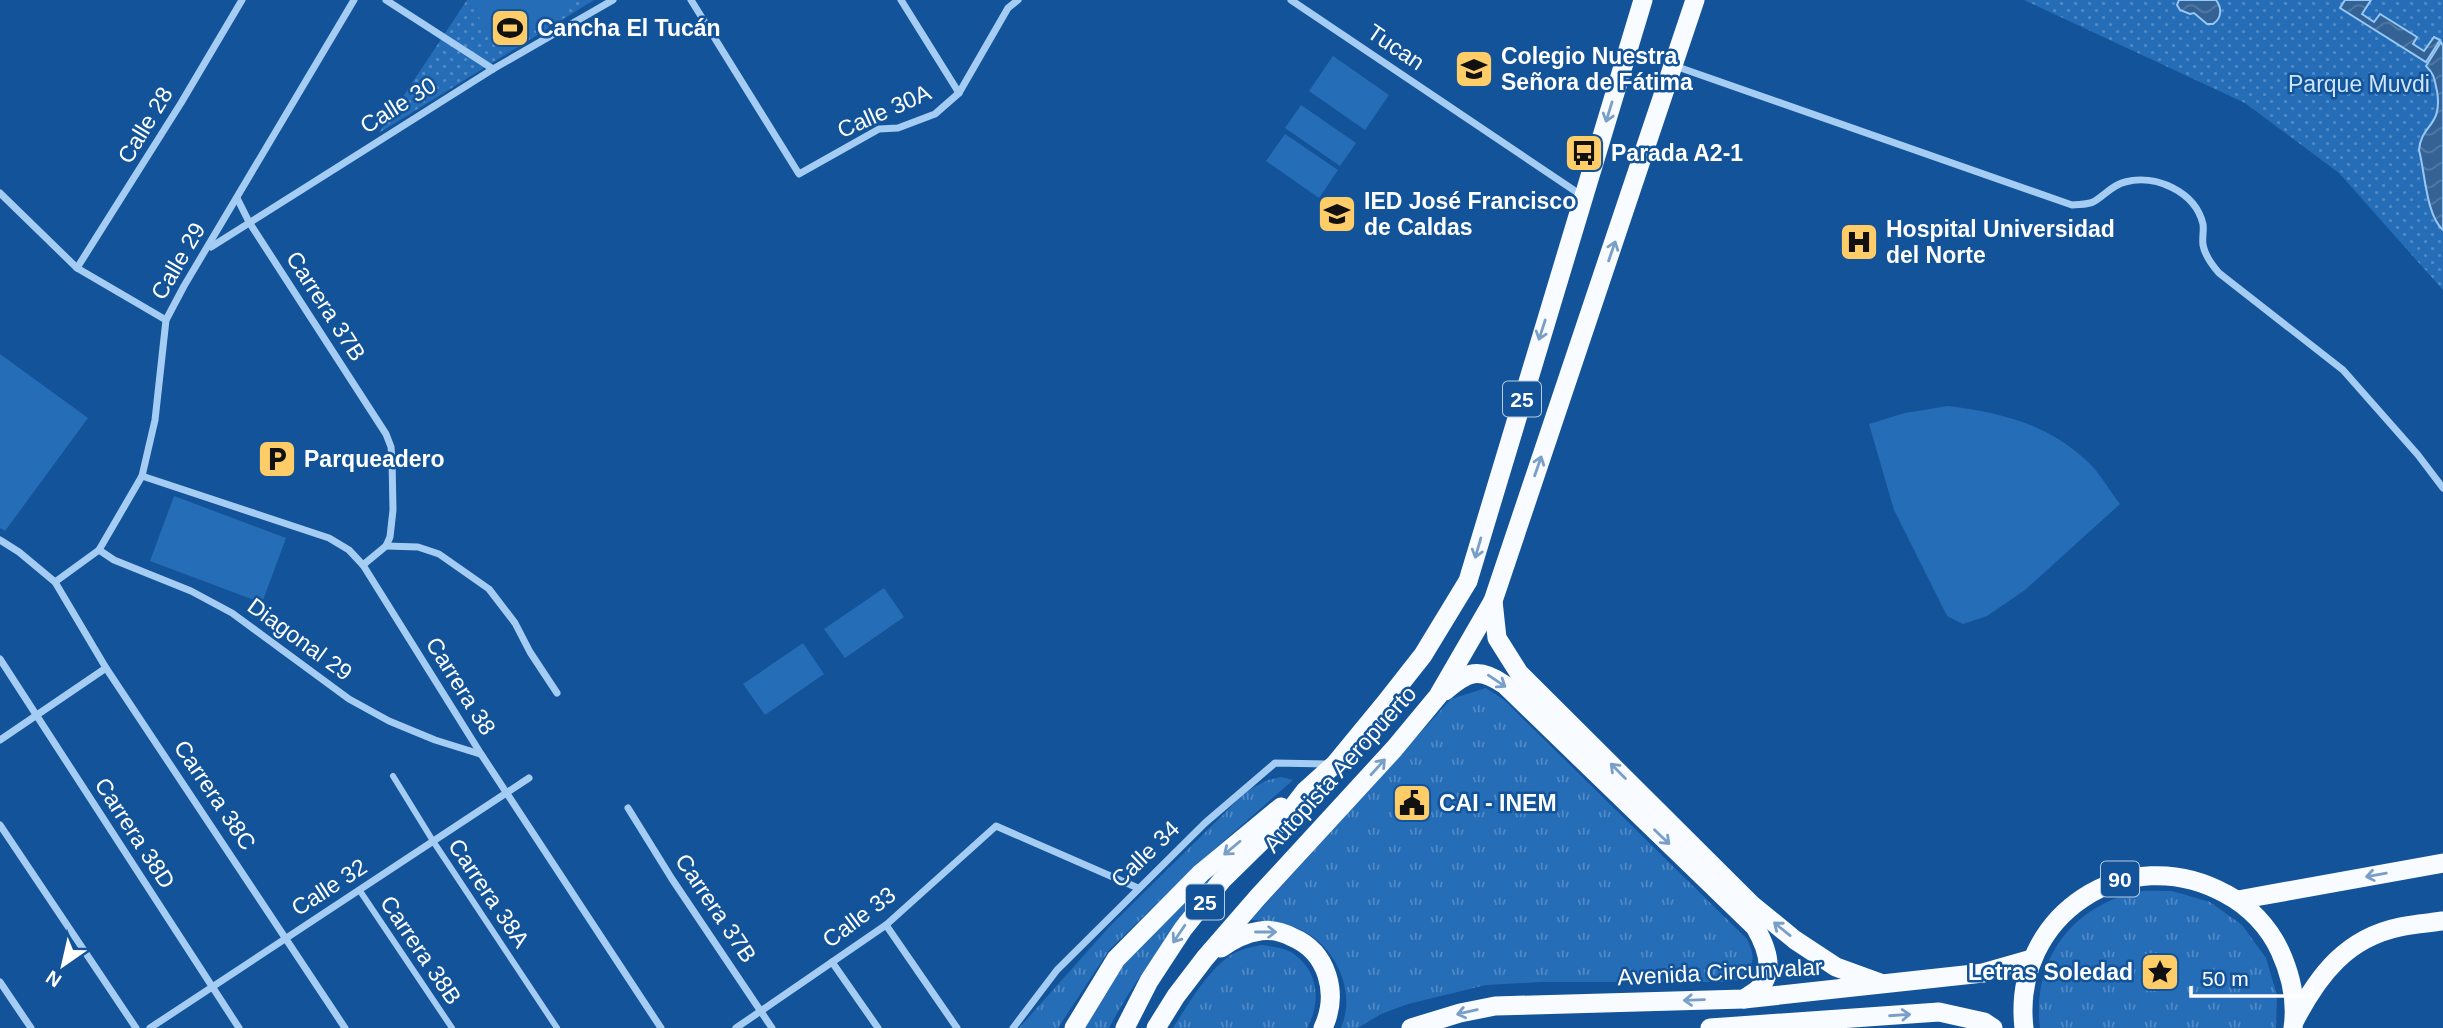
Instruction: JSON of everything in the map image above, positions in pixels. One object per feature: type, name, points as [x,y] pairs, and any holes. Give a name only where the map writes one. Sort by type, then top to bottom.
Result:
[{"type":"highway","name":"Autopista Aeropuerto","points":[[1125,1028],[1149,981],[1183,929],[1222,880],[1282,821],[1305,791],[1335,764],[1423,655],[1468,581],[1643,0]]},
{"type":"highway","name":"Autopista Aeropuerto","points":[[1156,1028],[1205,958],[1394,749],[1438,696],[1493,601],[1695,0]]},
{"type":"highway","points":[[1493,601],[1497,638],[1519,673],[1751,904],[1795,940],[1836,967],[1884,984]]},
{"type":"highway","points":[[1438,696],[1460,678],[1476,673],[1490,675],[1497,680],[1755,927],[1766,946],[1768,969],[1762,986],[1744,999]]},
{"type":"highway","points":[[1074,1028],[1116,959],[1158,915],[1201,873],[1274,812],[1305,791]]},
{"type":"highway","points":[[2238,900],[2443,863]]},
{"type":"highway","name":"90","points":[[2024,1028],[2022,1003],[2025,980],[2032,959],[2047,932],[2067,909],[2092,891],[2120,879],[2151,874],[2181,876],[2211,885],[2238,900],[2259,918],[2275,941],[2287,966],[2294,993],[2294,1024]]},
{"type":"highway","name":"90","points":[[2294,1024],[2311,990],[2327,969],[2347,951],[2370,937],[2399,927],[2443,921]]},
{"type":"highway","points":[[1205,958],[1231,941],[1259,931],[1280,932],[1305,944],[1321,963],[1329,982],[1331,1002],[1323,1028]]},
{"type":"highway","name":"Avenida Circunvalar","points":[[1410,1028],[1495,1006],[1744,999],[1983,973],[2032,959]]},
{"type":"highway","points":[[1710,1028],[1939,1012],[1984,1023],[1993,1028]]},
{"type":"street","name":"Calle 28","points":[[77,268],[174,115],[242,0]]},
{"type":"street","name":"Calle 29","points":[[55,582],[99,550],[142,476],[155,420],[166,320],[354,0]]},
{"type":"street","points":[[386,0],[494,69]]},
{"type":"street","name":"Calle 30","points":[[207,249],[494,69],[613,0]]},
{"type":"street","name":"Calle 30A","points":[[691,0],[799,174],[879,129],[898,128],[935,114],[959,93],[1008,8],[1018,0]]},
{"type":"street","points":[[901,0],[959,93]]},
{"type":"street","points":[[1003,0],[1008,8]]},
{"type":"street","name":"Tucan","points":[[1291,0],[1583,196]]},
{"type":"street","points":[[1674,66],[2072,205],[2091,203],[2123,182],[2139,180],[2160,181],[2181,192],[2195,207],[2203,223],[2203,246],[2209,261],[2219,273],[2325,354],[2352,379],[2443,488]]},
{"type":"street","points":[[0,193],[77,268],[166,320]]},
{"type":"street","name":"Carrera 37B","points":[[237,198],[249,222],[386,434],[391,447],[393,510],[390,537],[386,546]]},
{"type":"street","name":"Carrera 38","points":[[142,476],[329,538],[348,550],[363,565],[481,754],[661,1028]]},
{"type":"street","name":"Carrera 38C","points":[[0,540],[55,582],[106,668],[345,1028]]},
{"type":"street","points":[[363,565],[386,546],[418,547],[439,554],[489,589],[515,623],[557,693]]},
{"type":"street","name":"Diagonal 29","points":[[99,550],[114,560],[191,591],[232,613],[349,699],[389,721],[435,740],[481,754]]},
{"type":"street","name":"Carrera 38D","points":[[0,659],[239,1028]]},
{"type":"street","points":[[0,740],[106,668]]},
{"type":"street","name":"Calle 34","points":[[1013,1028],[1057,970],[1138,888],[1205,823],[1275,763],[1335,764]]},
{"type":"street","name":"Carrera 38A","points":[[393,776],[557,1028]]},
{"type":"street","name":"Calle 32","points":[[150,1028],[528,778]]},
{"type":"street","name":"Carrera 37B","points":[[628,808],[772,1028]]},
{"type":"street","points":[[0,825],[136,1028]]},
{"type":"street","name":"Calle 33","points":[[736,1028],[886,925],[996,826],[1138,888]]},
{"type":"street","name":"Carrera 38B","points":[[360,891],[452,1028]]},
{"type":"street","points":[[886,925],[957,1028]]},
{"type":"street","points":[[832,962],[878,1028]]},
{"type":"street","points":[[0,982],[31,1028]]},
{"type":"green space","points":[[467,0],[594,0],[379,133]]},
{"type":"green space","name":"Cancha El Tucán","points":[[479,0],[576,0],[502,50],[471,6]]},
{"type":"green space","name":"Parque Muvdi","points":[[2024,0],[2443,0],[2443,290],[2339,173],[2245,103]]},
{"type":"green space","points":[[1333,56],[1389,95],[1365,130],[1309,91]]},
{"type":"green space","points":[[1301,105],[1356,143],[1340,166],[1285,128]]},
{"type":"green space","points":[[1285,134],[1338,170],[1319,198],[1266,161]]},
{"type":"green space","points":[[0,354],[88,418],[5,531],[0,528]]},
{"type":"green space","points":[[1948,406],[2004,416],[2055,437],[2092,466],[2120,504],[2025,590],[1987,616],[1963,624],[1947,616],[1894,510],[1869,424],[1905,413]]},
{"type":"green space","points":[[174,496],[286,538],[262,603],[150,561]]},
{"type":"green space","points":[[884,588],[904,617],[845,658],[824,629]]},
{"type":"green space","points":[[803,643],[824,674],[765,715],[743,684]]},
{"type":"green space","points":[[1486,688],[1504,700],[1747,939],[1752,960],[1743,979],[1727,982],[1541,982],[1486,985],[1408,1004],[1381,1014],[1358,1028],[1341,1028],[1345,1016],[1346,992],[1339,969],[1326,949],[1310,935],[1294,927],[1251,920],[1451,699]]},
{"type":"green space","points":[[1281,777],[1293,780],[1193,868],[1109,950],[1058,1028],[1019,1028],[1110,926],[1248,790]]},
{"type":"green space","points":[[1264,829],[1161,949],[1142,974],[1109,1028],[1082,1028],[1122,964],[1171,914]]},
{"type":"green space","points":[[2172,891],[2210,902],[2242,925],[2266,958],[2277,995],[2276,1028],[2040,1028],[2041,987],[2046,968],[2065,934],[2079,920],[2114,899],[2134,892]]},
{"type":"green space","points":[[1262,945],[1294,954],[1309,970],[1316,998],[1307,1028],[1173,1028],[1199,988],[1223,961],[1239,951]]},
{"type":"water","points":[[2179,0],[2216,0],[2219,16],[2213,24],[2207,24],[2194,13],[2180,10],[2177,5]]},
{"type":"water","points":[[2345,0],[2371,0],[2362,14],[2374,22],[2380,14],[2417,37],[2413,44],[2424,51],[2434,37],[2440,40],[2426,62],[2340,8]]},
{"type":"water","points":[[2441,42],[2443,230],[2437,223],[2430,204],[2419,150],[2437,112],[2435,80],[2426,66]]},
{"type":"place","name":"Cancha El Tucán","points":[[510,28]]},
{"type":"place","name":"Colegio Nuestra Señora de Fátima","points":[[1474,69]]},
{"type":"place","name":"Parada A2-1","points":[[1584,153]]},
{"type":"place","name":"IED José Francisco de Caldas","points":[[1337,214]]},
{"type":"place","name":"Hospital Universidad del Norte","points":[[1859,242]]},
{"type":"place","name":"Parqueadero","points":[[277,459]]},
{"type":"place","name":"CAI - INEM","points":[[1412,803]]},
{"type":"place","name":"Letras Soledad","points":[[2160,972]]}]
